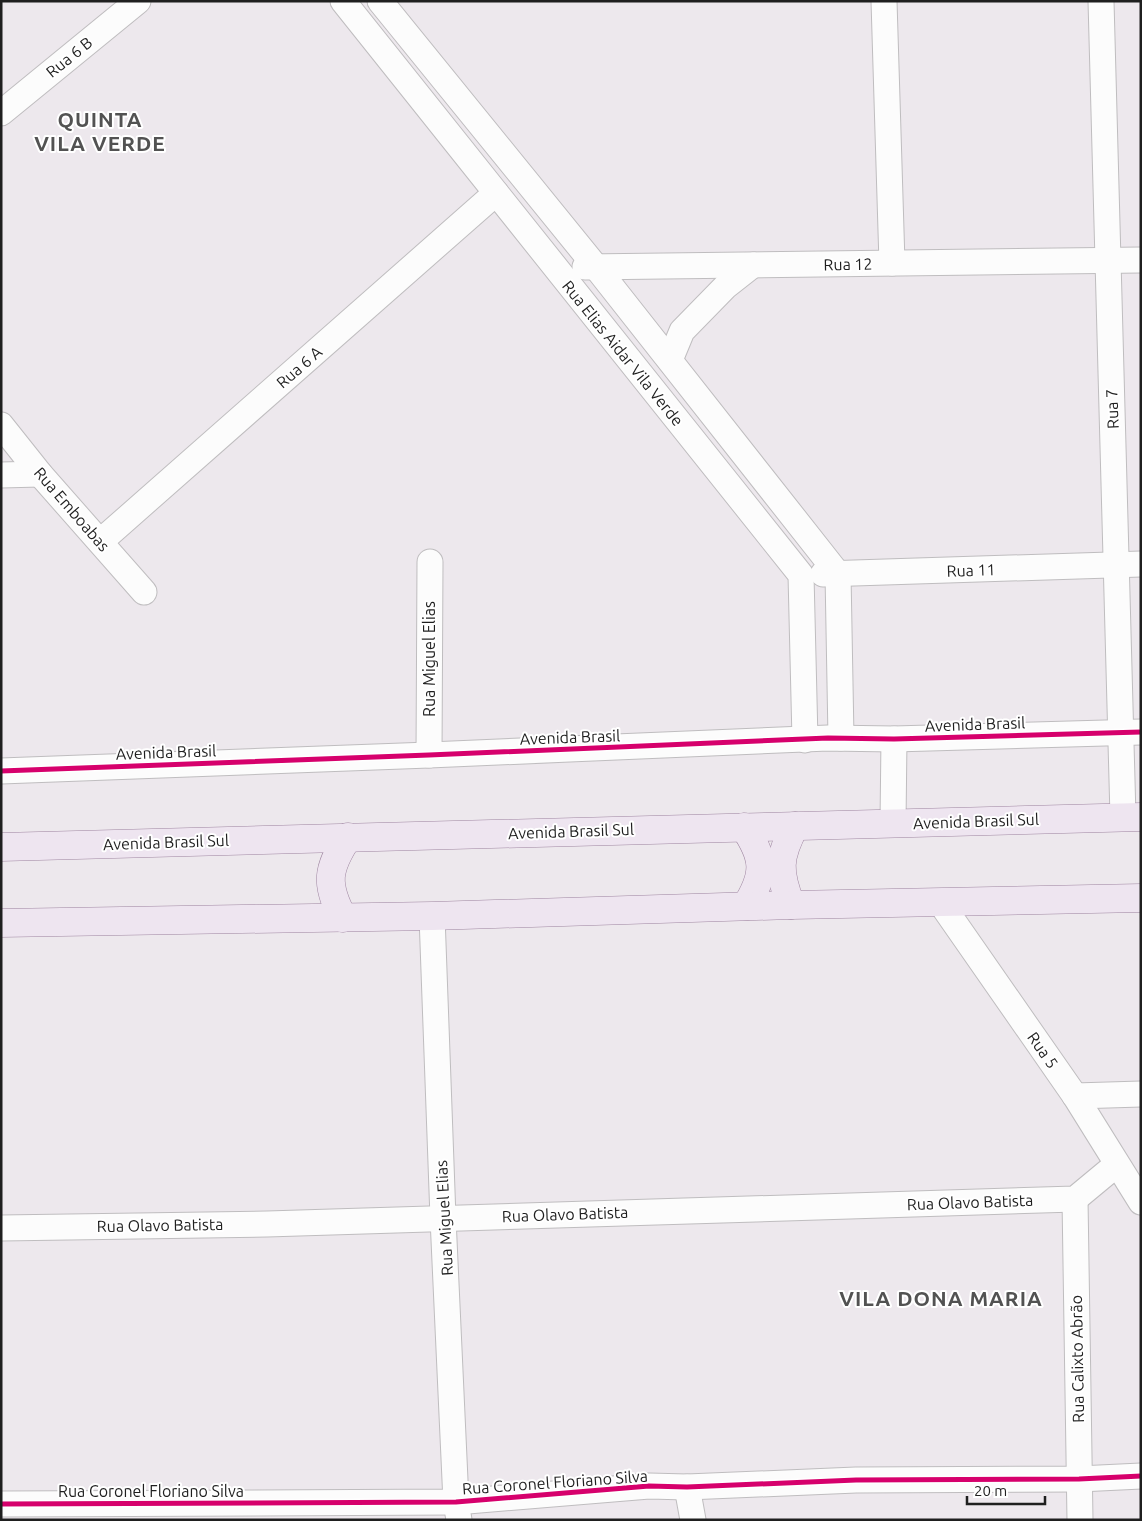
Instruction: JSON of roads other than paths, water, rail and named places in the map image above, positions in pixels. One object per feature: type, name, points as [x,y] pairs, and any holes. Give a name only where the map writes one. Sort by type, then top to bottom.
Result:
[{"type":"main road","name":"Avenida Brasil Sul","points":[[1,847],[1132,817]]},
{"type":"main road","points":[[791,905],[783,885],[781,864],[785,844],[795,826]]},
{"type":"main road","points":[[744,827],[756,845],[761,866],[757,888],[746,906]]},
{"type":"main road","points":[[343,918],[333,899],[330,877],[336,856],[348,837]]},
{"type":"main road","points":[[308,838],[314,858],[316,878],[315,898],[310,918]]},
{"type":"main road","points":[[1,923],[343,918],[746,906],[1141,898]]},
{"type":"street","name":"Rua 6 B","points":[[1,113],[138,1]]},
{"type":"street","name":"Rua Elias Aidar Vila Verde","points":[[380,1],[596,267],[838,574]]},
{"type":"street","points":[[884,1],[892,263]]},
{"type":"street","name":"Rua 7","points":[[1101,1],[1108,261],[1129,565],[1132,817]]},
{"type":"street","name":"Rua Elias Aidar Vila Verde","points":[[355,6],[496,193],[801,575]]},
{"type":"street","name":"Rua 6 A","points":[[101,541],[496,193]]},
{"type":"street","name":"Rua 12","points":[[555,267],[1141,260]]},
{"type":"street","points":[[670,360],[682,330],[725,287],[753,265]]},
{"type":"street","name":"Rua Emboabas","points":[[1,425],[40,474],[144,592]]},
{"type":"street","points":[[1,475],[40,474]]},
{"type":"street","name":"Rua Miguel Elias","points":[[429,755],[430,562]]},
{"type":"street","name":"Rua 11","points":[[801,575],[1129,565]]},
{"type":"street","points":[[838,574],[841,738]]},
{"type":"street","points":[[801,575],[804,740]]},
{"type":"street","name":"Avenida Brasil","points":[[1,771],[841,738],[894,739],[1131,732]]},
{"type":"street","points":[[893,823],[894,739]]},
{"type":"street","name":"Rua 5","points":[[940,902],[1075,1096],[1116,1165],[1141,1202]]},
{"type":"street","name":"Rua Miguel Elias","points":[[432,916],[443,1218],[458,1511]]},
{"type":"street","points":[[1075,1096],[1141,1094]]},
{"type":"street","points":[[1075,1199],[1116,1165]]},
{"type":"street","name":"Rua Olavo Batista","points":[[1,1228],[267,1224],[1075,1199]]},
{"type":"street","name":"Rua Calixto Abrão","points":[[1075,1199],[1080,1520]]},
{"type":"street","name":"Rua Coronel Floriano Silva","points":[[1,1504],[178,1512],[458,1511],[649,1486],[687,1487],[856,1480],[1079,1479],[1141,1476]]},
{"type":"street","points":[[687,1487],[693,1520]]},
{"type":"district","name":"QUINTA VILA VERDE","points":[[100,132]]},
{"type":"district","name":"VILA DONA MARIA","points":[[941,1299]]}]
